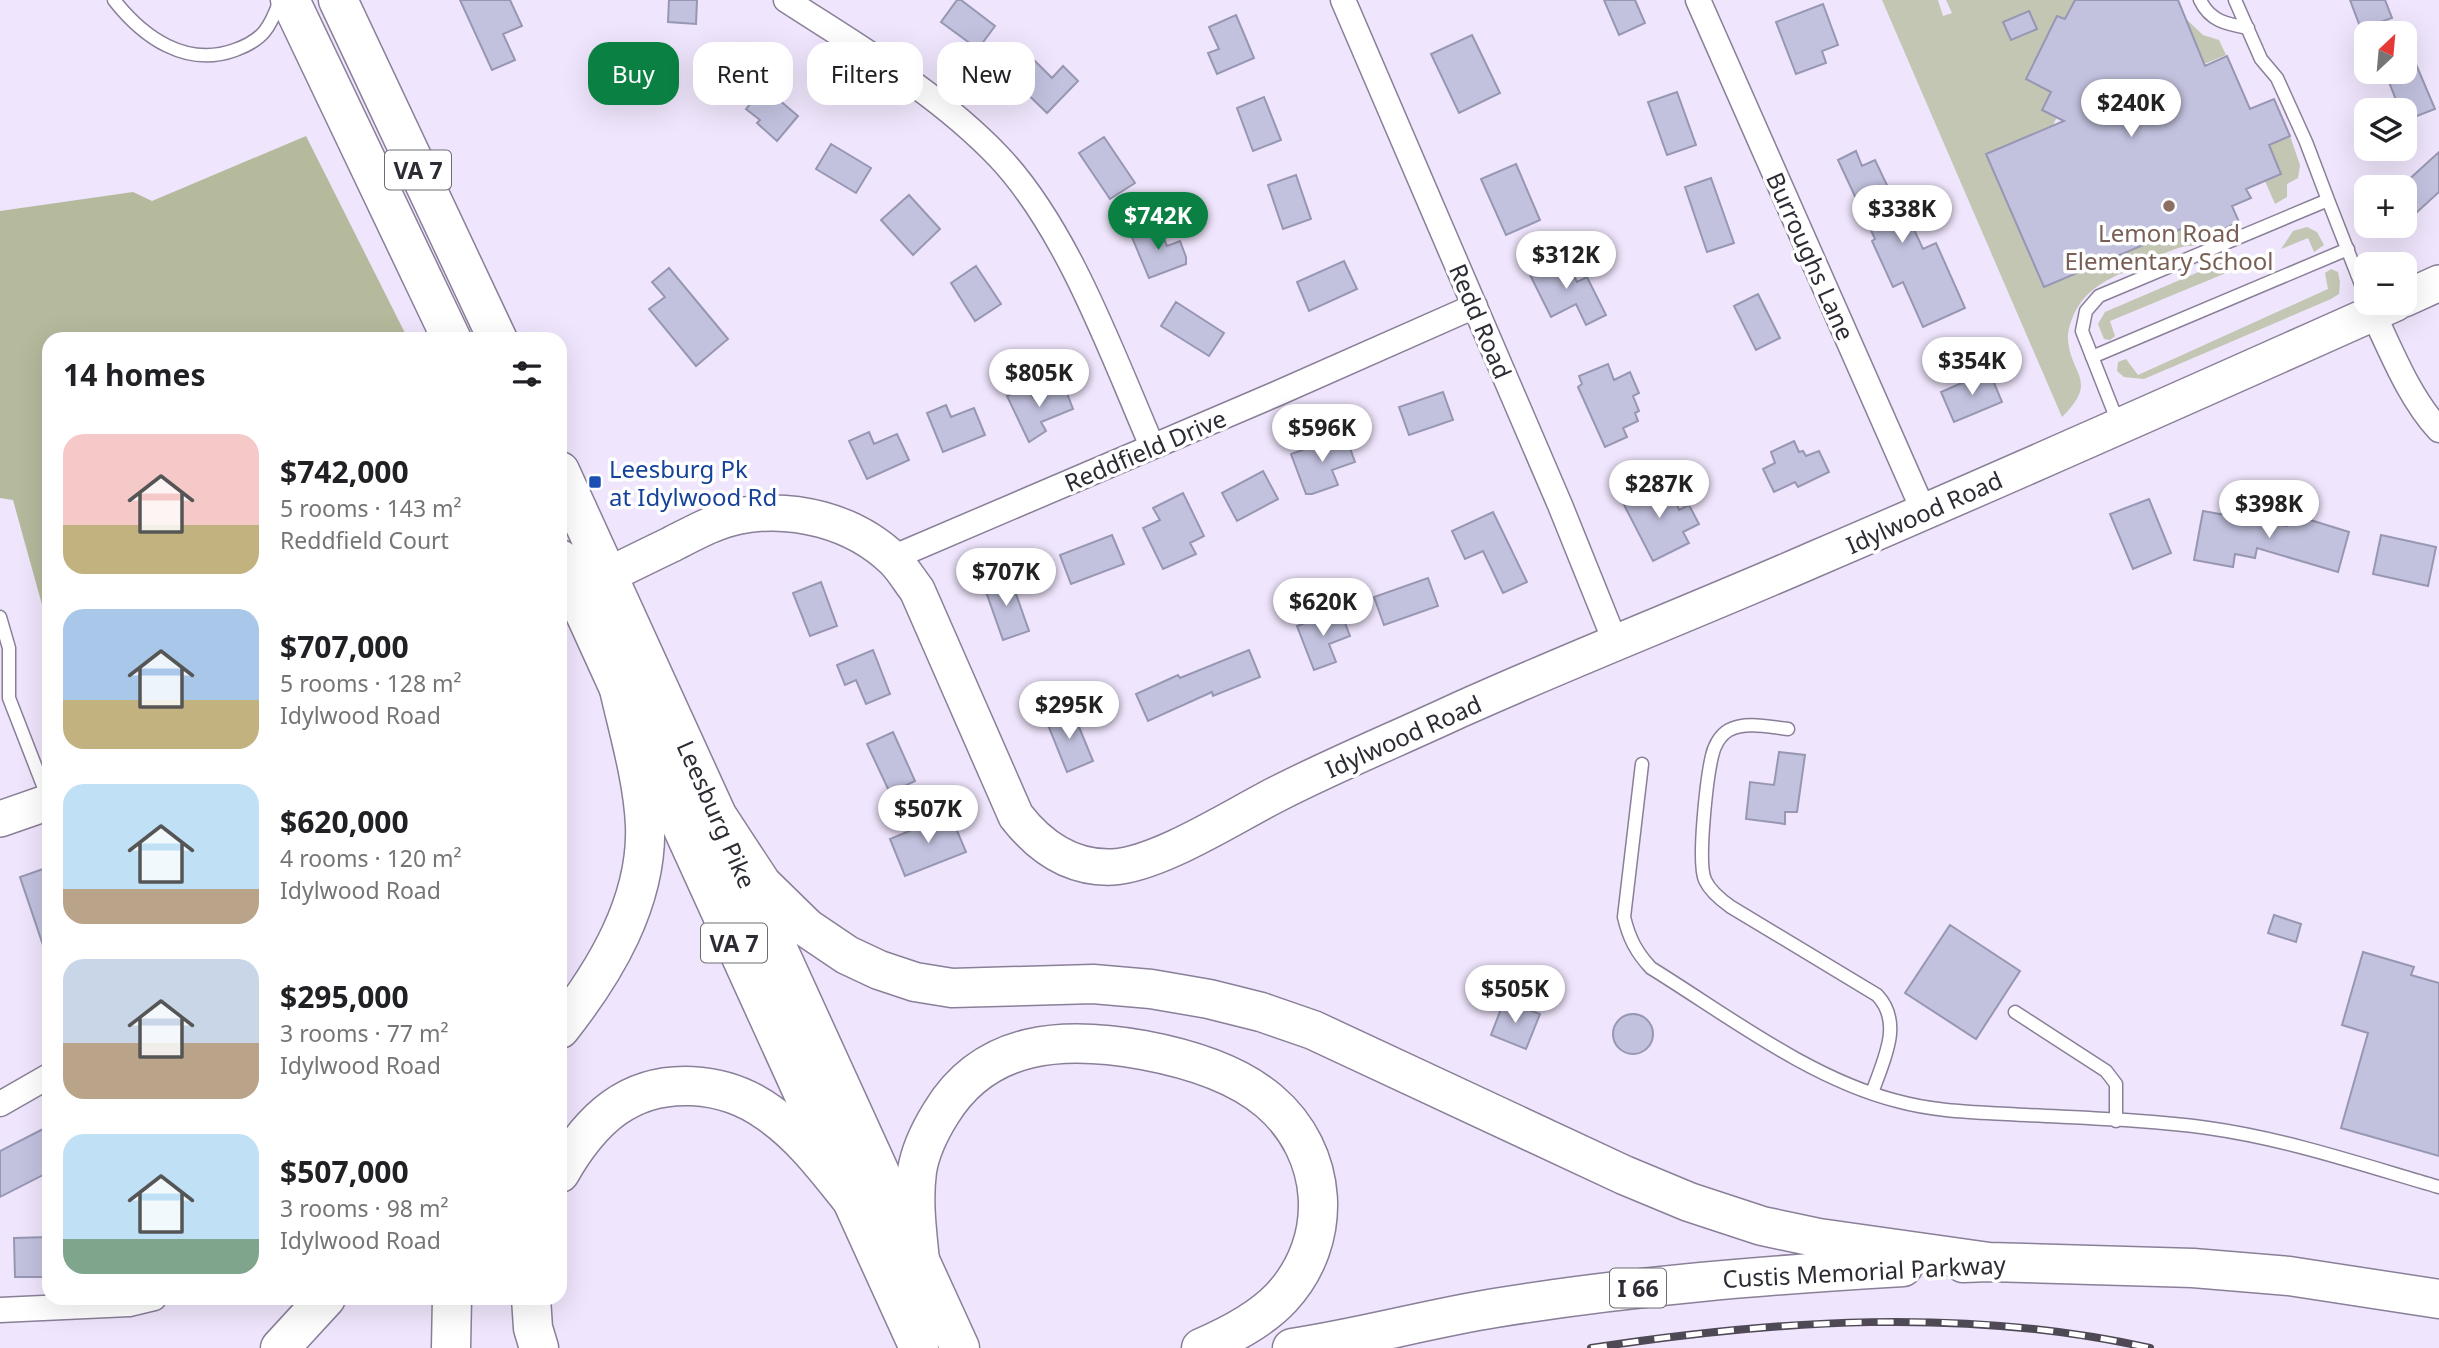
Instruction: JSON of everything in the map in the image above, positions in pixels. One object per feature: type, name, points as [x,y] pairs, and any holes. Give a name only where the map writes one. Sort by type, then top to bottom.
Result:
[{"type":"main road","name":"VA 7","points":[[290,0],[448,332]]},
{"type":"main road","name":"VA 7","points":[[338,0],[494,332]]},
{"type":"main road","points":[[2417,293],[2439,283]]},
{"type":"main road","name":"Idylwood Road","points":[[576,581],[738,516],[791,514],[821,519],[850,529],[892,558],[916,590],[1016,816],[1029,834],[1047,849],[1068,860],[1091,866],[1113,867],[1135,863],[1175,847],[1295,785],[1464,708],[2120,426],[2354,314]]},
{"type":"main road","name":"Leesburg Pike","points":[[567,519],[576,581],[619,689],[919,1348]]},
{"type":"main road","name":"Leesburg Pike","points":[[576,581],[720,820],[960,1348]]},
{"type":"main road","points":[[567,1020],[598,978],[617,944],[642,867],[645,827],[641,789],[619,689]]},
{"type":"main road","points":[[0,819],[42,804]]},
{"type":"main road","points":[[720,820],[762,884],[807,928],[847,955],[879,970],[915,982],[952,988],[1093,984],[1151,989],[1261,1012],[1313,1030],[1623,1175],[1689,1202],[1762,1226],[1819,1238],[1989,1262]]},
{"type":"main road","points":[[920,1261],[914,1206],[917,1168],[934,1125],[948,1101],[966,1082],[995,1061],[1041,1045],[1070,1042],[1119,1046],[1169,1055],[1221,1073],[1268,1100],[1288,1120],[1304,1144],[1315,1169],[1319,1196],[1318,1223],[1311,1250],[1297,1276],[1280,1298],[1257,1318],[1226,1337],[1201,1348]]},
{"type":"main road","points":[[567,1163],[589,1132],[614,1108],[637,1096],[662,1088],[688,1085],[713,1088],[736,1095],[768,1112],[808,1146],[850,1198]]},
{"type":"main road","name":"Custis Memorial Parkway","points":[[1292,1348],[1494,1308],[1641,1288],[1744,1277],[1989,1262],[2193,1268],[2289,1276],[2439,1299]]},
{"type":"main road","points":[[280,1348],[320,1305]]},
{"type":"main road","points":[[451,1348],[452,1305]]},
{"type":"main road","points":[[531,1305],[533,1328],[539,1348]]},
{"type":"street","points":[[786,0],[925,92],[1000,159],[1026,190],[1088,298],[1153,446]]},
{"type":"street","name":"Redd Road","points":[[1343,0],[1475,306],[1616,644]]},
{"type":"street","name":"Burroughs Lane","points":[[1698,0],[1924,512]]},
{"type":"street","name":"Reddfield Drive","points":[[892,558],[1475,306]]},
{"type":"street","points":[[2380,315],[2410,388],[2439,430]]},
{"type":"street","points":[[0,1104],[42,1080]]},
{"type":"street","points":[[0,1310],[108,1305]]},
{"type":"lane","points":[[114,0],[130,21],[162,44],[188,54],[211,56],[254,43],[272,24],[280,0]]},
{"type":"lane","points":[[2200,0],[2207,14],[2227,24],[2248,28]]},
{"type":"lane","points":[[2235,0],[2261,59],[2277,78],[2292,110],[2354,261]]},
{"type":"lane","points":[[2120,426],[2082,331],[2086,311],[2099,296],[2328,200]]},
{"type":"lane","points":[[2092,356],[2348,249]]},
{"type":"lane","points":[[0,617],[9,648],[4,699],[42,786]]},
{"type":"lane","points":[[1788,729],[1741,726],[1723,734],[1717,743],[1712,757],[1704,823],[1702,869],[1712,890],[1731,907],[1877,995],[1886,1004],[1890,1016],[1889,1045],[1872,1093]]},
{"type":"lane","points":[[1642,764],[1624,917],[1628,936],[1637,953],[1651,968],[1816,1070],[1872,1093],[1941,1110],[2207,1128],[2258,1137],[2439,1187]]},
{"type":"lane","points":[[2015,1012],[2106,1071],[2116,1084],[2116,1121]]},
{"type":"green space","points":[[1882,0],[1938,0],[1943,16],[1952,13],[1946,0],[2075,0],[2065,20],[2057,16],[2026,79],[2051,92],[2042,110],[2057,117],[2053,125],[1986,154],[2044,287],[2188,226],[2196,246],[2175,249],[2111,278],[2094,289],[2080,304],[2074,314],[2068,337],[2081,386],[2073,405],[2062,417]]},
{"type":"green space","points":[[2185,18],[2203,35],[2219,40],[2226,55],[2204,64]]},
{"type":"green space","points":[[306,136],[404,332],[42,332],[42,605],[13,500],[0,498],[0,211],[133,192],[152,201]]},
{"type":"green space","points":[[2290,136],[2300,165],[2298,178],[2287,184],[2287,197],[2275,204],[2265,181],[2265,147]]},
{"type":"green space","points":[[2307,227],[2317,232],[2324,245],[2314,252],[2308,238],[2281,249],[2293,231]]},
{"type":"green space","points":[[2222,262],[2243,266],[2110,321],[2115,336],[2110,340],[2104,339],[2098,324],[2105,312]]},
{"type":"green space","points":[[2331,269],[2338,272],[2340,282],[2339,294],[2331,299],[2144,379],[2124,377],[2117,371],[2118,362],[2126,359],[2138,375],[2328,289],[2325,273]]},
{"type":"building","points":[[460,0],[510,0],[522,26],[503,34],[515,60],[492,70]]},
{"type":"building","points":[[669,0],[697,0],[696,24],[668,22]]},
{"type":"building","points":[[957,0],[961,0],[995,26],[983,42],[968,42],[941,22]]},
{"type":"building","points":[[1604,0],[1635,0],[1645,23],[1619,35]]},
{"type":"building","points":[[2075,0],[2178,0],[2205,66],[2227,56],[2250,109],[2274,99],[2290,136],[2269,145],[2281,174],[2246,189],[2251,198],[2232,206],[2239,222],[2195,242],[2188,226],[2044,287],[1986,154],[2064,121],[2042,110],[2051,92],[2026,79],[2057,16],[2065,19]]},
{"type":"building","points":[[2350,0],[2385,0],[2392,18],[2384,21],[2358,21]]},
{"type":"building","points":[[1823,4],[1838,45],[1822,51],[1826,63],[1796,74],[1776,22]]},
{"type":"building","points":[[2029,11],[2037,29],[2011,40],[2003,22]]},
{"type":"building","points":[[1236,15],[1254,58],[1217,74],[1208,53],[1219,49],[1209,27]]},
{"type":"building","points":[[1472,35],[1500,93],[1459,113],[1431,54]]},
{"type":"building","points":[[1035,61],[1052,78],[1063,66],[1078,81],[1047,113],[1035,101]]},
{"type":"building","points":[[2417,67],[2435,109],[2417,116],[2417,98],[2395,98],[2390,84],[2417,84]]},
{"type":"building","points":[[1677,92],[1696,145],[1667,155],[1648,102]]},
{"type":"building","points":[[1264,97],[1281,140],[1253,151],[1237,108]]},
{"type":"building","points":[[749,105],[785,105],[798,116],[777,141],[757,123],[760,120],[746,109]]},
{"type":"building","points":[[1104,137],[1135,183],[1110,199],[1079,153]]},
{"type":"building","points":[[831,144],[871,168],[856,193],[816,169]]},
{"type":"building","points":[[1856,151],[1862,166],[1875,160],[1906,225],[1911,223],[1923,249],[1936,243],[1965,308],[1923,327],[1903,282],[1893,287],[1872,241],[1875,239],[1838,160]]},
{"type":"building","points":[[2439,152],[2439,192],[2417,212],[2417,175],[2414,175]]},
{"type":"building","points":[[1516,164],[1540,220],[1506,235],[1481,179]]},
{"type":"building","points":[[1296,175],[1311,219],[1283,229],[1268,185]]},
{"type":"building","points":[[1711,178],[1734,243],[1707,252],[1685,187]]},
{"type":"building","points":[[909,195],[940,229],[913,255],[881,220]]},
{"type":"building","points":[[1158,225],[1167,246],[1180,241],[1186,264],[1149,278],[1131,235]]},
{"type":"building","points":[[1564,256],[1577,282],[1587,277],[1606,315],[1586,325],[1576,304],[1551,317],[1529,273]]},
{"type":"building","points":[[1344,261],[1357,289],[1309,311],[1297,282]]},
{"type":"building","points":[[976,266],[1001,304],[975,321],[951,283]]},
{"type":"building","points":[[669,268],[728,339],[696,366],[649,309],[665,297],[652,282]]},
{"type":"building","points":[[1758,294],[1780,338],[1756,350],[1734,306]]},
{"type":"building","points":[[1176,302],[1224,333],[1209,356],[1161,326]]},
{"type":"building","points":[[1608,364],[1614,380],[1630,372],[1639,393],[1633,396],[1639,411],[1635,413],[1638,421],[1623,428],[1627,437],[1605,447],[1578,387],[1582,384],[1579,376]]},
{"type":"building","points":[[1989,371],[2002,402],[1954,422],[1941,392]]},
{"type":"building","points":[[1063,383],[1073,409],[1041,422],[1046,431],[1029,442],[1007,396],[1028,388],[1033,397]]},
{"type":"building","points":[[1443,392],[1453,420],[1409,435],[1399,407]]},
{"type":"building","points":[[946,405],[951,417],[974,408],[985,435],[943,452],[927,413]]},
{"type":"building","points":[[869,432],[874,444],[897,434],[909,460],[867,479],[849,441]]},
{"type":"building","points":[[1345,435],[1355,462],[1332,470],[1338,485],[1306,494],[1291,454]]},
{"type":"building","points":[[1794,441],[1799,452],[1803,451],[1806,456],[1819,451],[1829,472],[1798,487],[1795,482],[1774,492],[1763,469],[1775,463],[1771,452]]},
{"type":"building","points":[[1263,471],[1278,499],[1237,521],[1222,493]]},
{"type":"building","points":[[1649,485],[1654,494],[1670,486],[1679,510],[1689,505],[1699,524],[1683,532],[1689,543],[1653,561],[1621,499]]},
{"type":"building","points":[[1183,493],[1204,536],[1190,543],[1196,554],[1163,569],[1143,528],[1160,520],[1153,508]]},
{"type":"building","points":[[2149,499],[2171,553],[2133,569],[2110,514]]},
{"type":"building","points":[[2203,511],[2287,526],[2291,514],[2349,532],[2338,572],[2257,548],[2255,558],[2235,554],[2233,567],[2194,560]]},
{"type":"building","points":[[1493,512],[1527,582],[1503,593],[1483,551],[1465,559],[1452,531]]},
{"type":"building","points":[[1112,535],[1124,564],[1071,584],[1060,555]]},
{"type":"building","points":[[2381,535],[2436,547],[2428,586],[2373,574]]},
{"type":"building","points":[[1010,577],[1029,631],[1003,640],[984,586]]},
{"type":"building","points":[[1428,578],[1438,606],[1384,625],[1374,597]]},
{"type":"building","points":[[821,582],[837,626],[810,636],[793,593]]},
{"type":"building","points":[[1340,610],[1350,636],[1329,644],[1336,662],[1314,670],[1297,626]]},
{"type":"building","points":[[873,650],[890,694],[866,704],[856,680],[845,685],[837,665]]},
{"type":"building","points":[[1249,650],[1260,677],[1213,696],[1212,692],[1148,721],[1136,694],[1178,675],[1180,678]]},
{"type":"building","points":[[1072,710],[1093,761],[1067,772],[1046,720]]},
{"type":"building","points":[[893,732],[915,781],[890,793],[867,744]]},
{"type":"building","points":[[1779,752],[1805,755],[1797,812],[1785,812],[1785,824],[1746,819],[1750,782],[1774,785]]},
{"type":"building","points":[[950,814],[966,852],[905,876],[890,839]]},
{"type":"building","points":[[42,869],[42,942],[20,877]]},
{"type":"building","points":[[2274,915],[2301,924],[2296,942],[2268,933]]},
{"type":"building","points":[[1950,925],[2020,971],[1976,1039],[1905,993]]},
{"type":"building","points":[[2363,952],[2414,967],[2411,975],[2439,983],[2439,1156],[2341,1128],[2368,1033],[2342,1025]]},
{"type":"building","points":[[1504,1001],[1540,1014],[1526,1049],[1491,1035]]},
{"type":"building","points":[[1633,1014],[1647,1020],[1653,1034],[1647,1048],[1633,1054],[1619,1048],[1613,1034],[1619,1020]]},
{"type":"building","points":[[42,1130],[42,1176],[0,1197],[0,1151]]},
{"type":"building","points":[[42,1237],[42,1277],[15,1277],[14,1238]]},
{"type":"railway","points":[[1591,1348],[1731,1330],[1871,1322],[2011,1327],[2081,1335],[2150,1348]]},
{"type":"place","name":"Lemon Road Elementary School","points":[[2169,206]]},
{"type":"place","name":"Leesburg Pk at Idylwood Rd","points":[[595,482]]}]
